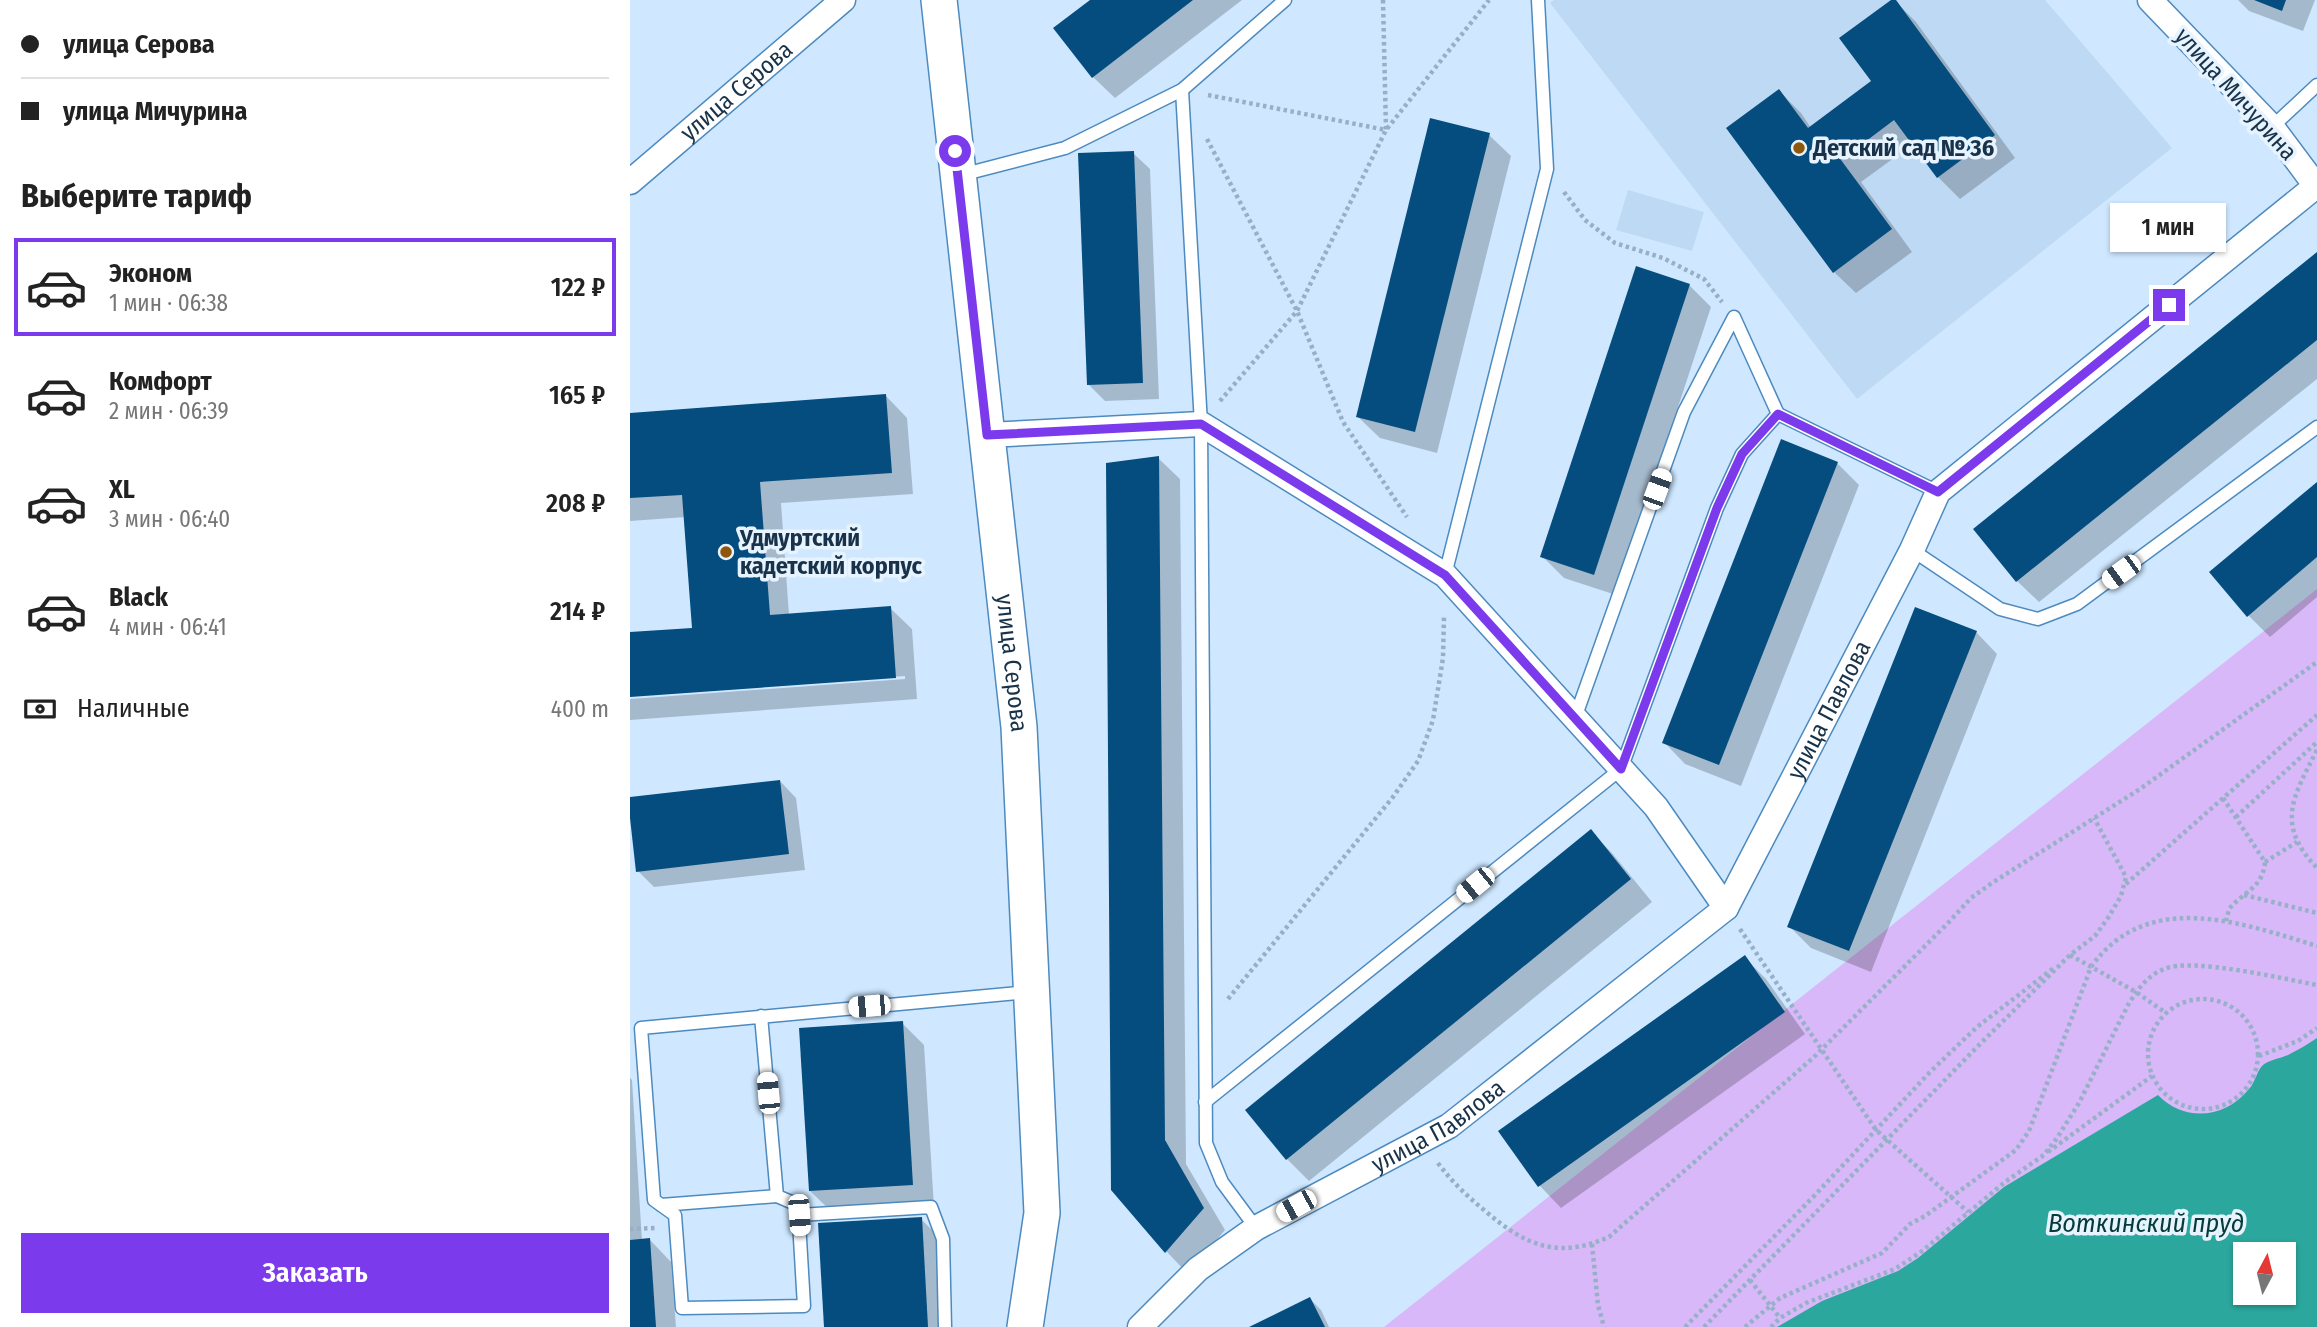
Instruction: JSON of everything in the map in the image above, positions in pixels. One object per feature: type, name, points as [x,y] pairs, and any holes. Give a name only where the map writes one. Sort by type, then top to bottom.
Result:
[{"type":"main road","name":"улица Серова","points":[[939,0],[1019,727],[1042,1213],[1026,1327]]},
{"type":"street","name":"улица Серова","points":[[630,182],[843,0]]},
{"type":"street","name":"улица Мичурина","points":[[1912,550],[1938,492],[2317,186],[2272,127],[2150,0]]},
{"type":"street","points":[[987,435],[1201,424],[1445,575],[1656,807],[1726,908]]},
{"type":"street","name":"улица Павлова","points":[[1140,1327],[1198,1269],[1256,1228],[1449,1126],[1726,908],[1912,550]]},
{"type":"lane","points":[[958,176],[1065,148],[1182,90],[1285,0]]},
{"type":"lane","points":[[1445,575],[1547,169],[1538,0]]},
{"type":"lane","points":[[2272,127],[2317,85]]},
{"type":"lane","points":[[1182,90],[1201,424],[1206,1143],[1222,1182],[1256,1228]]},
{"type":"lane","points":[[1734,317],[1778,414],[1938,492]]},
{"type":"lane","points":[[1575,719],[1684,412],[1734,317]]},
{"type":"lane","points":[[1205,1101],[1621,769],[1717,508],[1742,454],[1778,414]]},
{"type":"lane","points":[[1912,550],[2000,609],[2038,619],[2077,604],[2317,427]]},
{"type":"lane","points":[[661,1205],[777,1196],[798,1205],[804,1306],[682,1308],[675,1215],[661,1205],[654,1200],[642,1028],[1032,992]]},
{"type":"lane","points":[[761,1016],[777,1196]]},
{"type":"lane","points":[[799,1215],[931,1208],[943,1239],[945,1327]]},
{"type":"path","points":[[1383,0],[1386,130]]},
{"type":"path","points":[[1201,424],[1297,311],[1386,130],[1489,0]]},
{"type":"path","points":[[1182,90],[1386,130]]},
{"type":"path","points":[[1182,90],[1297,311],[1343,422],[1408,520]]},
{"type":"path","points":[[1547,169],[1585,220],[1615,243],[1663,258],[1704,279],[1734,317]]},
{"type":"path","points":[[1205,1027],[1393,797],[1418,761],[1433,720],[1443,658],[1445,575]]},
{"type":"path","points":[[1422,1140],[1465,1194],[1512,1233],[1534,1243],[1574,1248],[1609,1237],[1821,1050],[1971,898],[2140,789],[2317,662]]},
{"type":"path","points":[[1685,1327],[1930,1072],[1977,1027],[2095,936],[2108,918],[2125,884],[2317,715]]},
{"type":"path","points":[[2236,817],[2317,742]]},
{"type":"path","points":[[2317,750],[2293,800],[2292,828],[2297,842],[2317,868]]},
{"type":"path","points":[[2223,798],[2265,862],[2261,880],[2254,889],[2228,909],[2227,921]]},
{"type":"path","points":[[2094,818],[2124,870],[2125,884]]},
{"type":"path","points":[[2265,862],[2297,842]]},
{"type":"path","points":[[2244,895],[2317,913]]},
{"type":"path","points":[[1726,908],[1876,1130],[1968,1212]]},
{"type":"path","points":[[1745,1327],[1770,1305],[1800,1287],[1882,1253],[1910,1224],[2016,1150],[2023,1142],[2091,967],[2107,947],[2129,930],[2176,919],[2207,918],[2243,923],[2317,946]]},
{"type":"path","points":[[2070,955],[2136,992],[2166,1013]]},
{"type":"path","points":[[1704,1327],[2070,955]]},
{"type":"path","points":[[2044,1155],[2079,1103],[2136,992],[2150,976],[2167,968],[2203,966],[2317,985]]},
{"type":"path","points":[[2197,1000],[2211,1001],[2236,1010],[2248,1020],[2259,1056],[2252,1077],[2234,1098],[2206,1110],[2177,1103],[2161,1090],[2152,1076],[2149,1063],[2151,1037],[2155,1027],[2166,1013],[2183,1002],[2197,1000]]},
{"type":"path","points":[[2259,1056],[2298,1041],[2317,1028]]},
{"type":"path","points":[[1771,1327],[1780,1318],[1806,1303],[1895,1269],[1921,1252],[1968,1212],[2152,1076]]},
{"type":"path","points":[[1592,1244],[1598,1305],[1604,1327]]},
{"type":"path","points":[[1750,1280],[1780,1318]]},
{"type":"shaded area","points":[[1554,0],[2045,0],[2172,148],[1857,399],[1550,3]]},
{"type":"shaded area","points":[[1628,190],[1704,212],[1692,251],[1616,230]]},
{"type":"shaded area","points":[[2317,589],[2317,1327],[1384,1327]]},
{"type":"water","name":"Воткинский пруд","points":[[2317,1038],[2317,1327],[1777,1327],[1822,1301],[1898,1271],[1918,1258],[2004,1187],[2158,1095],[2180,1110],[2193,1113],[2217,1111],[2240,1099],[2263,1065],[2288,1055]]},
{"type":"building","points":[[1090,0],[1193,0],[1092,78],[1053,28]]},
{"type":"building","name":"Детский сад № 36","points":[[1891,0],[1896,0],[1995,135],[1937,178],[1894,120],[1841,160],[1892,229],[1833,273],[1726,128],[1779,89],[1808,128],[1871,81],[1839,38]]},
{"type":"building","points":[[2254,0],[2286,0],[2282,11]]},
{"type":"building","points":[[1430,118],[1490,133],[1415,432],[1356,417]]},
{"type":"building","points":[[1134,151],[1143,383],[1087,385],[1078,153]]},
{"type":"building","points":[[2317,252],[2317,340],[2016,582],[1973,529]]},
{"type":"building","points":[[1636,266],[1690,284],[1594,575],[1540,557]]},
{"type":"building","name":"Удмуртский кадетский корпус","points":[[886,394],[892,473],[760,482],[770,615],[891,606],[896,678],[630,697],[630,632],[692,628],[682,495],[630,498],[630,413]]},
{"type":"building","points":[[1781,439],[1838,462],[1719,765],[1662,743]]},
{"type":"building","points":[[1159,456],[1165,1140],[1204,1208],[1165,1253],[1111,1190],[1106,463]]},
{"type":"building","points":[[2317,482],[2317,557],[2247,617],[2209,572]]},
{"type":"building","points":[[1915,607],[1977,631],[1849,951],[1787,927]]},
{"type":"building","points":[[780,780],[789,854],[636,872],[630,797]]},
{"type":"building","points":[[1591,829],[1631,879],[1286,1160],[1245,1110]]},
{"type":"building","points":[[1745,955],[1785,1012],[1538,1187],[1498,1131]]},
{"type":"building","points":[[903,1021],[913,1185],[809,1191],[799,1028]]},
{"type":"building","points":[[922,1217],[928,1327],[824,1327],[818,1223]]},
{"type":"building","points":[[650,1238],[656,1327],[630,1327],[630,1240]]},
{"type":"building","points":[[1310,1297],[1325,1327],[1249,1327]]},
{"type":"place","name":"Детский сад № 36","points":[[1799,148]]},
{"type":"place","name":"Удмуртский кадетский корпус","points":[[726,552]]},
{"type":"route","points":[[955,151],[987,435],[1201,424],[1445,575],[1621,769],[1717,508],[1742,454],[1778,414],[1938,492],[2169,305]]}]
